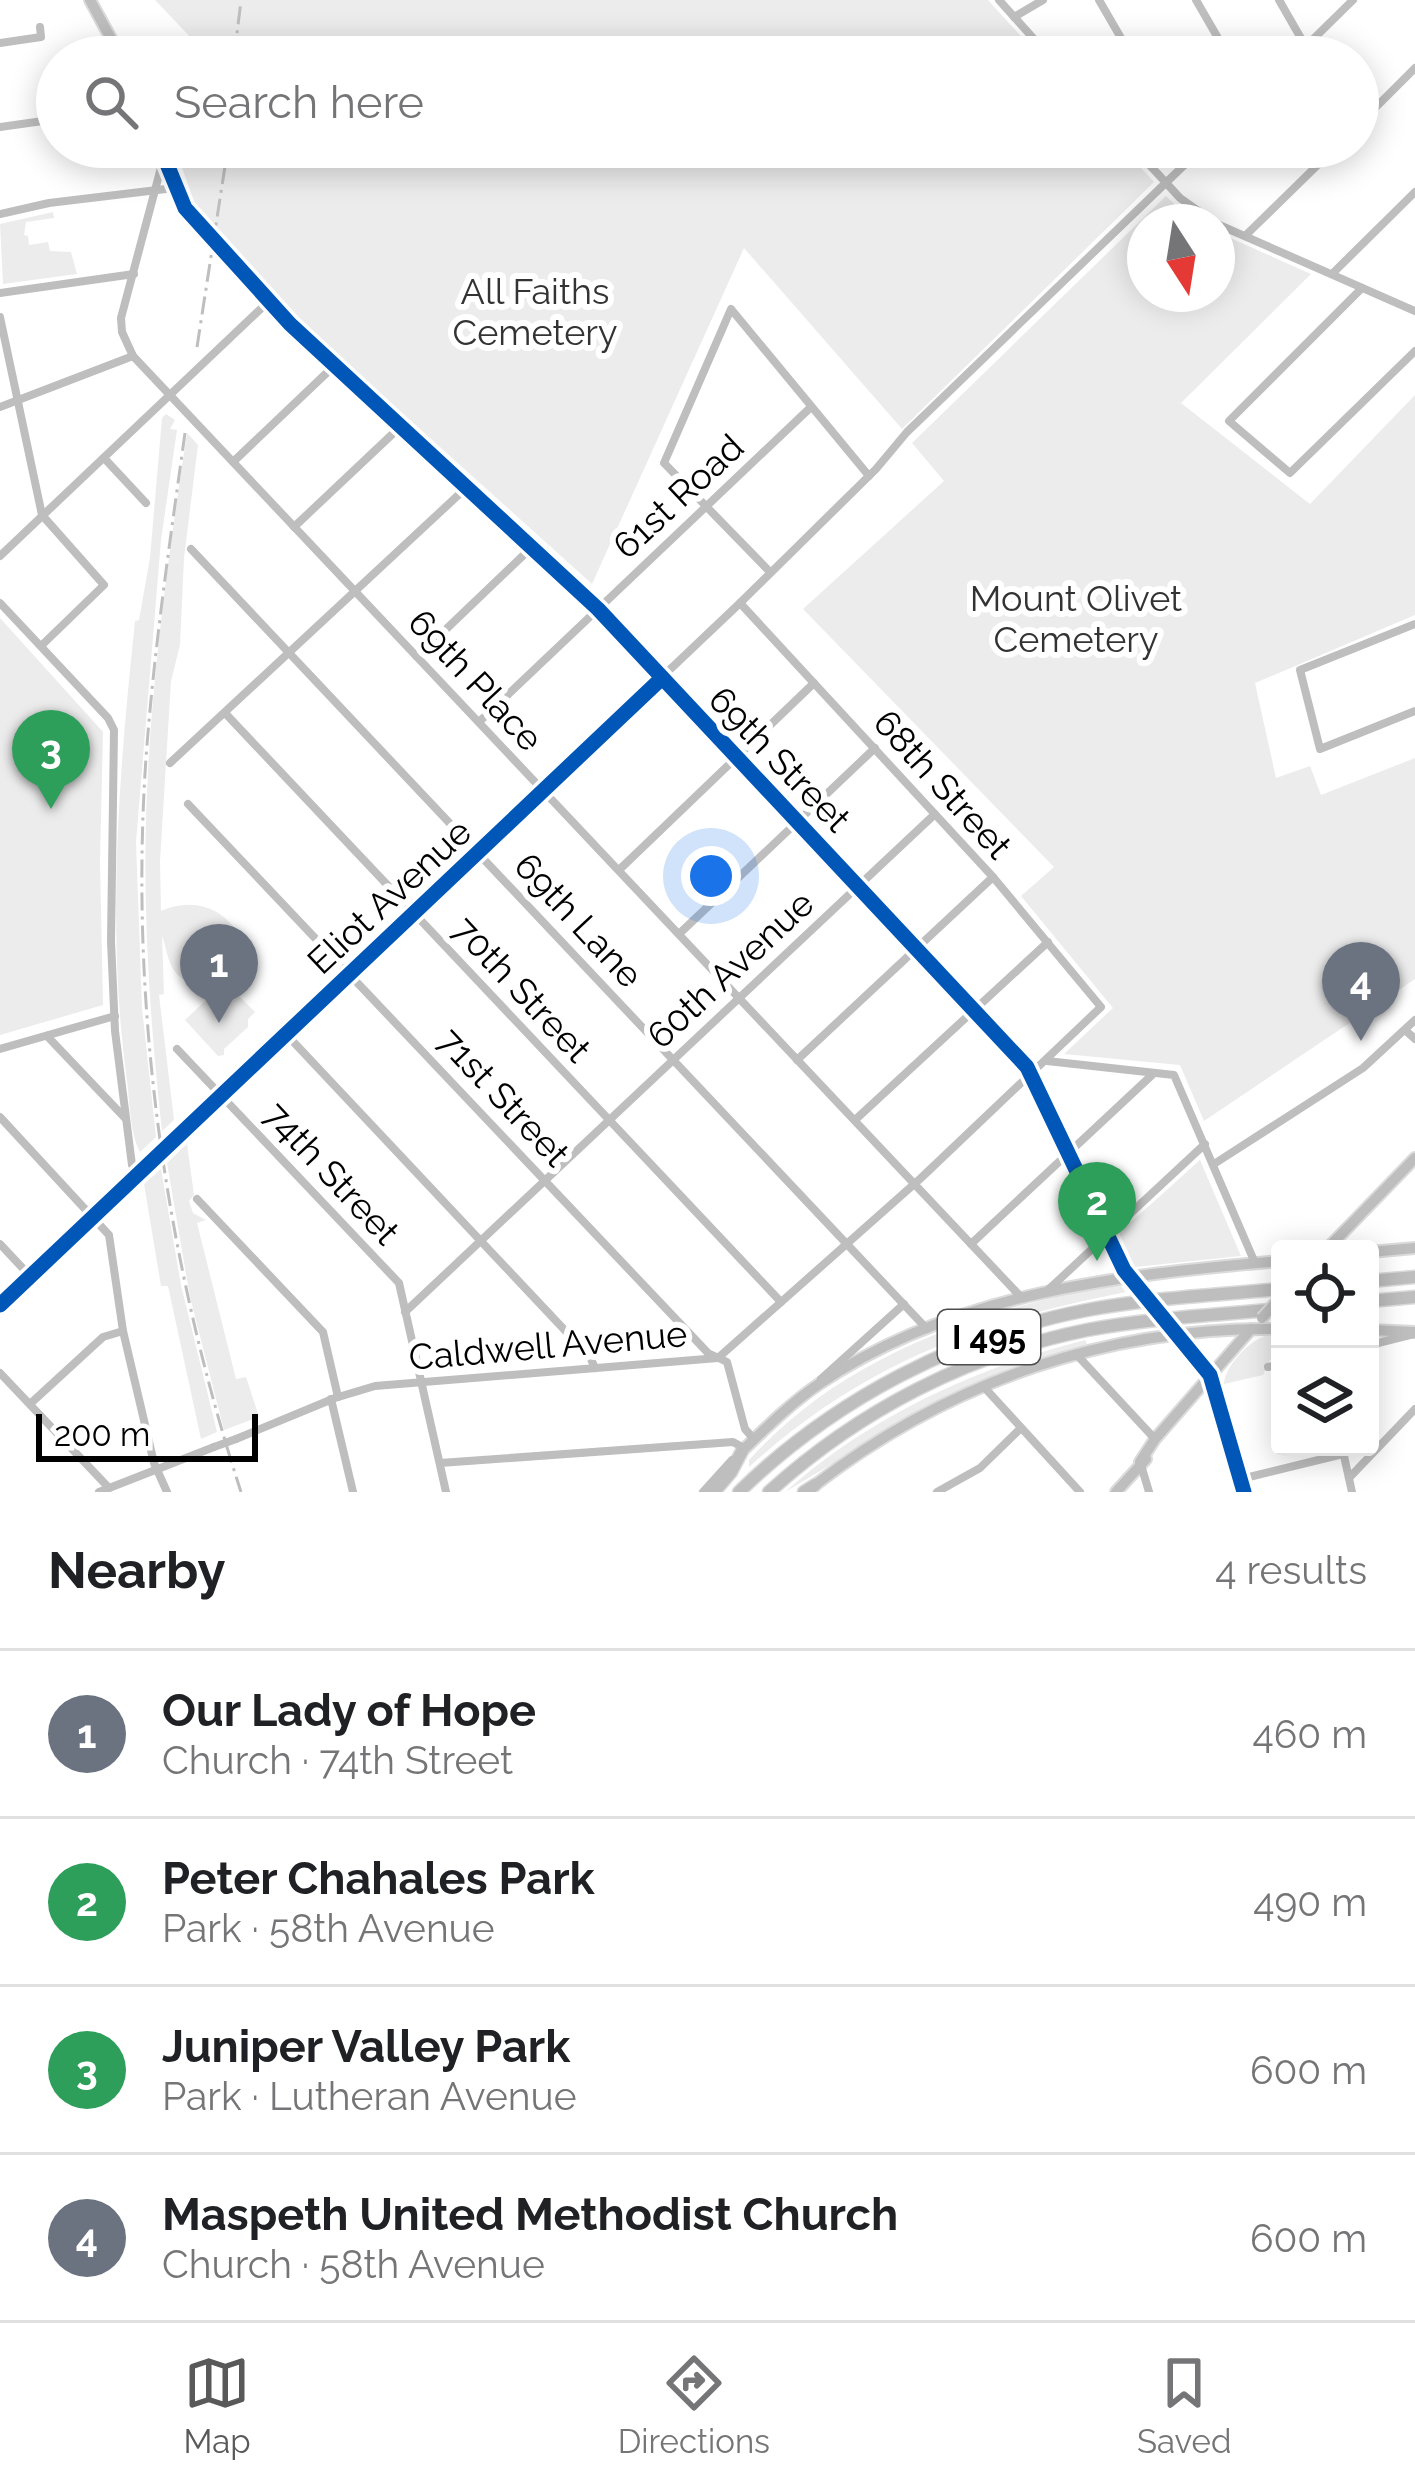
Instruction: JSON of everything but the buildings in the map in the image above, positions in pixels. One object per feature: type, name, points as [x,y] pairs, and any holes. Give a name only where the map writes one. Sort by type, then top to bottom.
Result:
[{"type":"highway","points":[[1379,1280],[1415,1277]]},
{"type":"highway","name":"I 495","points":[[739,1492],[843,1409],[902,1375],[977,1341],[1096,1309],[1271,1294]]},
{"type":"highway","points":[[1379,1300],[1415,1297]]},
{"type":"highway","name":"I 495","points":[[769,1492],[859,1422],[931,1383],[1004,1353],[1109,1326],[1271,1310]]},
{"type":"highway","points":[[714,1492],[743,1449]]},
{"type":"main road","points":[[90,0],[110,36]]},
{"type":"main road","name":"69th Street","points":[[167,168],[195,220],[270,300],[598,609],[1030,1072],[1129,1276],[1210,1375]]},
{"type":"main road","points":[[1337,1238],[1415,1158]]},
{"type":"main road","points":[[1379,1251],[1415,1248]]},
{"type":"main road","points":[[743,1449],[806,1393],[854,1363],[927,1329],[1048,1290],[1129,1276],[1271,1262]]},
{"type":"main road","points":[[1116,1492],[1271,1306]]},
{"type":"main road","points":[[809,1490],[882,1438],[982,1385],[1076,1353],[1176,1331],[1271,1329]]},
{"type":"main road","points":[[1379,1331],[1415,1333]]},
{"type":"main road","points":[[1140,1462],[1172,1423]]},
{"type":"street","points":[[999,0],[1031,36]]},
{"type":"street","points":[[1014,17],[1043,0]]},
{"type":"street","points":[[1099,0],[1120,36]]},
{"type":"street","points":[[1196,0],[1217,36]]},
{"type":"street","points":[[1279,0],[1300,36]]},
{"type":"street","points":[[1316,36],[1353,0]]},
{"type":"street","points":[[40,28],[41,36]]},
{"type":"street","points":[[0,43],[36,38]]},
{"type":"street","points":[[1379,104],[1415,68]]},
{"type":"street","points":[[0,128],[36,122]]},
{"type":"street","points":[[0,406],[133,356],[121,318],[159,168]]},
{"type":"street","points":[[1152,168],[1188,204]]},
{"type":"street","name":"Eliot Avenue","points":[[0,1304],[740,603],[907,432],[1181,168]]},
{"type":"street","points":[[1245,236],[1315,168]]},
{"type":"street","points":[[0,214],[49,203],[174,188]]},
{"type":"street","points":[[1332,274],[1415,192]]},
{"type":"street","points":[[1235,232],[1415,311]]},
{"type":"street","points":[[0,293],[134,274]]},
{"type":"street","points":[[1362,288],[1229,421],[1290,472],[1415,351]]},
{"type":"street","points":[[0,556],[270,300]]},
{"type":"street","points":[[770,572],[664,463],[731,309],[869,476]]},
{"type":"street","points":[[0,317],[42,515],[104,585],[41,646]]},
{"type":"street","name":"69th Place","points":[[133,356],[1021,1298]]},
{"type":"street","points":[[233,462],[335,365]]},
{"type":"street","name":"61st Road","points":[[478,722],[811,407]]},
{"type":"street","points":[[294,527],[400,426]]},
{"type":"street","points":[[104,458],[146,503]]},
{"type":"street","points":[[170,763],[467,487]]},
{"type":"street","points":[[417,657],[532,547]]},
{"type":"street","name":"69th Lane","points":[[191,549],[927,1329]]},
{"type":"street","points":[[0,603],[112,724],[110,911],[115,1016],[132,1165],[138,1174]]},
{"type":"street","name":"68th Street","points":[[740,603],[992,877],[1101,1007]]},
{"type":"street","points":[[1415,624],[1300,670],[1320,749],[1415,711]]},
{"type":"street","points":[[619,870],[814,683]]},
{"type":"street","name":"70th Street","points":[[225,713],[781,1302]]},
{"type":"street","points":[[679,934],[874,748]]},
{"type":"street","name":"71st Street","points":[[188,804],[707,1353],[727,1362],[745,1429],[754,1439]]},
{"type":"street","name":"60th Avenue","points":[[405,1312],[934,814]]},
{"type":"street","points":[[797,1060],[992,877]]},
{"type":"street","points":[[855,1120],[1048,942]]},
{"type":"street","name":"Caldwell Avenue","points":[[104,1490],[360,1389],[718,1358],[1101,1007]]},
{"type":"street","points":[[0,1049],[115,1016]]},
{"type":"street","points":[[1214,1164],[1363,1068],[1415,1020]]},
{"type":"street","points":[[1406,1030],[1415,1039]]},
{"type":"street","points":[[286,1034],[590,1357],[595,1368]]},
{"type":"street","points":[[47,1036],[126,1119]]},
{"type":"street","name":"74th Street","points":[[177,1049],[399,1283],[446,1492]]},
{"type":"street","points":[[1045,1061],[1174,1075],[1255,1263]]},
{"type":"street","points":[[971,1244],[1153,1074]]},
{"type":"street","points":[[0,1117],[109,1235],[123,1331],[167,1492]]},
{"type":"street","points":[[1048,1290],[1204,1144]]},
{"type":"street","points":[[197,1199],[323,1332],[352,1492]]},
{"type":"street","points":[[0,1244],[30,1276]]},
{"type":"street","points":[[806,1393],[904,1304]]},
{"type":"street","points":[[30,1404],[103,1337],[123,1331]]},
{"type":"street","points":[[1379,1343],[1415,1333]]},
{"type":"street","points":[[1076,1353],[1155,1439]]},
{"type":"street","points":[[0,1372],[104,1490]]},
{"type":"street","name":"69th Street","points":[[1210,1375],[1244,1492]]},
{"type":"street","points":[[982,1385],[1080,1492]]},
{"type":"street","points":[[1349,1478],[1415,1409]]},
{"type":"street","points":[[940,1491],[980,1468],[1021,1428]]},
{"type":"street","points":[[440,1463],[734,1442],[743,1449],[703,1492]]},
{"type":"street","points":[[1241,1479],[1321,1456]]},
{"type":"street","points":[[1344,1456],[1352,1492]]},
{"type":"street","points":[[1140,1462],[1149,1492]]},
{"type":"green space","points":[[155,0],[988,0],[1021,36],[189,36]]},
{"type":"green space","name":"All Faiths Cemetery","points":[[182,168],[1141,168],[1154,182],[902,429],[744,248],[592,584],[299,320],[195,205]]},
{"type":"green space","points":[[53,212],[54,218],[26,222],[24,235],[29,245],[48,242],[50,251],[71,252],[77,274],[3,284],[0,224]]},
{"type":"green space","name":"Mount Olivet Cemetery","points":[[1127,234],[1127,312],[1235,312],[1235,240],[1311,274],[1181,403],[1310,504],[1415,395],[1415,615],[1255,683],[1276,778],[1310,766],[1321,795],[1415,758],[1415,979],[1204,1121],[1180,1065],[1064,1054],[1113,1008],[1021,896],[1054,867],[803,609],[944,481],[912,443]]},
{"type":"green space","points":[[166,414],[175,420],[170,429],[177,430],[161,540],[136,842],[142,1008],[156,1137],[140,1152],[131,1118],[121,1023],[117,851],[135,621],[139,620],[150,558]]},
{"type":"green space","points":[[187,433],[198,445],[184,558],[180,645],[171,681],[161,911],[185,905],[207,908],[227,920],[242,940],[206,974],[198,972],[184,979],[171,965],[162,936],[164,994],[159,995],[174,1120],[162,1131],[148,952],[146,817],[158,644]]},
{"type":"green space","points":[[0,618],[103,732],[103,1005],[0,1035]]},
{"type":"green space","points":[[225,982],[255,1012],[248,1027],[218,1056],[185,1020]]},
{"type":"green space","points":[[187,1144],[194,1195],[189,1201],[193,1213],[206,1220],[197,1223],[236,1379],[246,1377],[259,1417],[224,1430],[190,1297],[167,1163]]},
{"type":"green space","points":[[1200,1160],[1241,1256],[1135,1267],[1119,1233]]},
{"type":"green space","points":[[161,1169],[181,1285],[217,1432],[201,1439],[168,1286],[161,1286],[144,1184]]},
{"type":"green space","points":[[1119,1284],[1126,1292],[972,1333],[879,1374],[835,1400],[749,1467],[749,1460],[787,1423],[872,1364],[1016,1307]]},
{"type":"green space","points":[[1271,1336],[1271,1360],[1263,1375],[1224,1384],[1228,1370],[1252,1344]]},
{"type":"green space","points":[[1085,1340],[1087,1344],[1018,1365],[948,1395],[785,1492],[853,1440],[926,1398],[1004,1365]]},
{"type":"railway","points":[[237,36],[241,1]]},
{"type":"railway","points":[[197,347],[225,168]]},
{"type":"railway","points":[[185,433],[149,717],[143,944],[159,1130],[173,1222],[214,1403],[241,1492]]},
{"type":"cycle path","points":[[169,168],[185,208],[290,324],[598,609],[1027,1067],[1124,1270],[1210,1375],[1244,1492]]},
{"type":"cycle path","points":[[0,1305],[662,678]]},
{"type":"place","name":"Juniper Valley Park","points":[[51,809]]},
{"type":"place","name":"Our Lady of Hope","points":[[219,1023]]},
{"type":"place","name":"Maspeth United Methodist Church","points":[[1361,1041]]},
{"type":"place","name":"Peter Chahales Park","points":[[1097,1261]]}]
